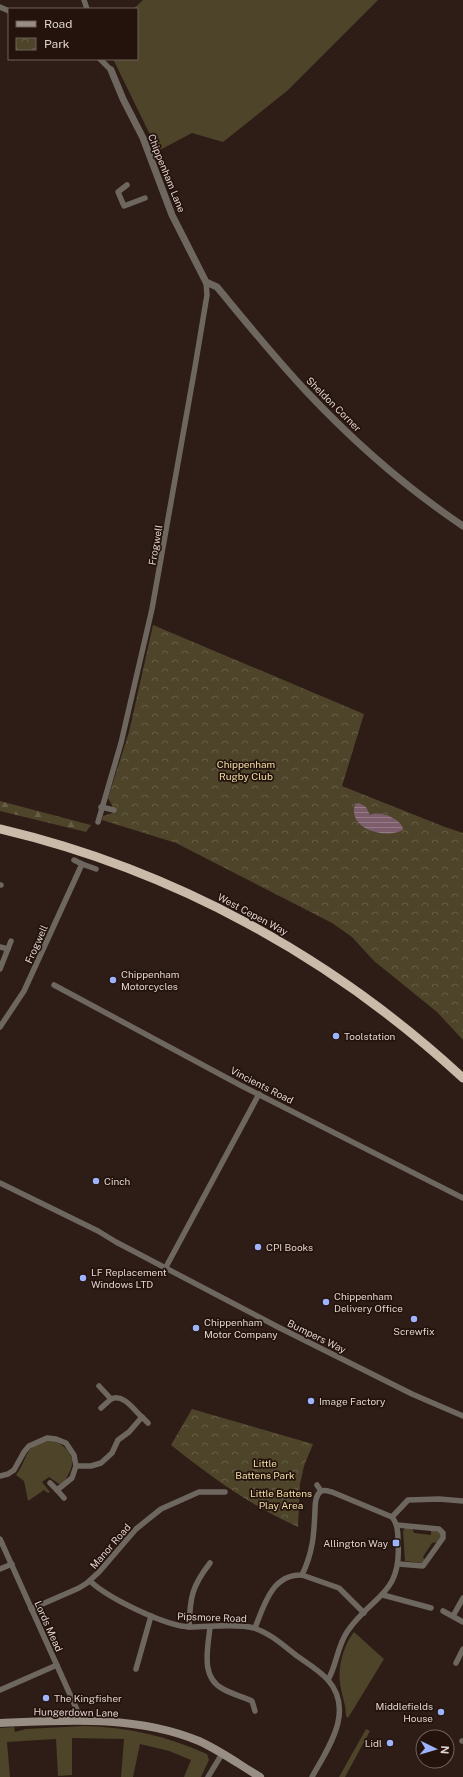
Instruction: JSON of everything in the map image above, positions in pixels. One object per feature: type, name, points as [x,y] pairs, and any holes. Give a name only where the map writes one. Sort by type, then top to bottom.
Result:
[{"type":"highway","name":"West Cepen Way","points":[[0,829],[52,843],[122,866],[188,893],[255,926],[355,989],[410,1031],[463,1078]]},
{"type":"main road","name":"Hungerdown Lane","points":[[0,1723],[82,1721],[116,1722],[170,1732],[200,1742],[260,1777]]},
{"type":"street","name":"Chippenham Lane","points":[[101,60],[111,70]]},
{"type":"street","name":"Chippenham Lane","points":[[106,60],[123,99],[143,138],[172,214],[206,282]]},
{"type":"street","points":[[127,185],[118,192],[124,206],[145,198]]},
{"type":"street","name":"Sheldon Corner","points":[[206,282],[217,288],[305,390],[345,431],[402,482],[463,526]]},
{"type":"street","name":"Frogwell","points":[[98,822],[101,807],[121,743],[152,609],[207,295],[206,282]]},
{"type":"street","points":[[101,807],[114,810]]},
{"type":"street","points":[[74,860],[96,869]]},
{"type":"street","name":"Frogwell","points":[[0,1027],[24,991],[82,864]]},
{"type":"street","points":[[0,969],[11,941]]},
{"type":"street","points":[[0,948],[8,950]]},
{"type":"street","name":"Vincients Road","points":[[54,985],[259,1094],[463,1198]]},
{"type":"street","points":[[166,1267],[259,1094]]},
{"type":"street","name":"Bumpers Way","points":[[0,1183],[98,1231],[284,1330],[412,1394],[463,1416]]},
{"type":"street","points":[[99,1386],[110,1399]]},
{"type":"street","points":[[101,1408],[110,1399],[116,1397],[122,1398],[148,1423]]},
{"type":"street","points":[[76,1466],[91,1466],[101,1463],[112,1453],[118,1440],[142,1417]]},
{"type":"street","points":[[0,1476],[8,1474],[14,1470],[29,1446],[47,1438],[56,1439],[66,1444],[74,1455],[76,1466],[72,1478],[57,1490]]},
{"type":"street","points":[[50,1483],[64,1498]]},
{"type":"street","points":[[317,1485],[321,1491]]},
{"type":"street","points":[[312,1777],[338,1726],[339,1706],[335,1692],[328,1680],[342,1640],[350,1628],[383,1595],[394,1579],[399,1564],[397,1525],[392,1517],[329,1491],[321,1491]]},
{"type":"street","points":[[302,1575],[311,1553],[315,1507],[317,1496],[321,1491]]},
{"type":"street","name":"Manor Road","points":[[31,1609],[79,1588],[90,1581],[105,1566],[132,1533],[161,1509],[199,1492],[224,1492]]},
{"type":"street","points":[[392,1517],[408,1500],[439,1499],[463,1501]]},
{"type":"street","points":[[397,1525],[439,1529],[443,1538],[423,1566],[399,1564]]},
{"type":"street","name":"Lords Mead","points":[[0,1539],[82,1721]]},
{"type":"street","points":[[189,1627],[194,1588],[210,1563]]},
{"type":"street","points":[[0,1569],[12,1564]]},
{"type":"street","points":[[254,1628],[267,1596],[273,1588],[286,1578],[302,1575],[329,1583],[339,1588],[364,1613]]},
{"type":"street","name":"Pipsmore Road","points":[[90,1581],[104,1591],[151,1616],[172,1624],[189,1627],[242,1626],[254,1628],[278,1642],[328,1680]]},
{"type":"street","points":[[383,1595],[431,1608]]},
{"type":"street","points":[[453,1616],[463,1598]]},
{"type":"street","points":[[443,1611],[463,1622]]},
{"type":"street","points":[[136,1669],[151,1616]]},
{"type":"street","points":[[210,1627],[206,1657],[211,1678],[222,1689],[252,1701],[255,1711]]},
{"type":"street","points":[[456,1663],[463,1649]]},
{"type":"street","points":[[0,1690],[57,1665]]},
{"type":"street","points":[[208,1777],[222,1754]]},
{"type":"green space","points":[[143,0],[378,0],[287,91],[223,142],[192,133],[158,151],[113,60],[138,60],[138,8],[134,8]]},
{"type":"green space","name":"Chippenham Rugby Club","points":[[153,625],[364,714],[342,786],[463,833],[463,1040],[437,1012],[374,961],[352,937],[332,923],[176,843],[102,820],[103,816],[112,813],[113,807],[108,798],[129,732]]},
{"type":"green space","points":[[0,801],[91,825],[86,832],[0,811]]},
{"type":"green space","name":"Little Battens Park","points":[[192,1409],[313,1444],[304,1466],[300,1484],[298,1527],[264,1510],[232,1490],[171,1445]]},
{"type":"green space","points":[[52,1440],[62,1445],[69,1453],[72,1462],[71,1467],[64,1481],[59,1484],[49,1477],[42,1482],[50,1492],[48,1493],[44,1490],[28,1501],[24,1481],[16,1475],[28,1452],[36,1444]]},
{"type":"green space","points":[[406,1527],[412,1528],[414,1533],[431,1535],[431,1530],[439,1532],[441,1535],[438,1542],[432,1543],[423,1557],[425,1560],[422,1563],[405,1561],[403,1531]]},
{"type":"green space","points":[[354,1632],[384,1659],[348,1718],[346,1716],[341,1686],[340,1669],[347,1643]]},
{"type":"green space","points":[[84,1726],[116,1728],[162,1737],[207,1754],[209,1760],[201,1777],[184,1777],[191,1760],[169,1751],[140,1744],[133,1777],[121,1777],[124,1739],[72,1738],[72,1775],[58,1776],[56,1739],[7,1742],[10,1777],[0,1777],[0,1728],[14,1727],[15,1732],[26,1729]]},
{"type":"green space","points":[[366,1729],[370,1731],[345,1777],[339,1777]]},
{"type":"shaded area","points":[[359,803],[366,807],[370,815],[379,814],[390,816],[395,819],[402,826],[403,830],[396,833],[378,833],[362,826],[354,813],[355,804]]},
{"type":"place","name":"Chippenham Motorcycles","points":[[113,980]]},
{"type":"place","name":"Toolstation","points":[[336,1036]]},
{"type":"place","name":"Cinch","points":[[96,1181]]},
{"type":"place","name":"CPI Books","points":[[258,1247]]},
{"type":"place","name":"LF Replacement Windows LTD","points":[[83,1278]]},
{"type":"place","name":"Chippenham Delivery Office","points":[[326,1302]]},
{"type":"place","name":"Screwfix","points":[[414,1319]]},
{"type":"place","name":"Chippenham Motor Company","points":[[196,1328]]},
{"type":"place","name":"Image Factory","points":[[311,1401]]},
{"type":"place","name":"Allington Way","points":[[396,1543]]},
{"type":"place","name":"The Kingfisher","points":[[46,1698]]},
{"type":"place","name":"Middlefields House","points":[[441,1712]]},
{"type":"place","name":"Lidl","points":[[390,1743]]},
{"type":"park label","name":"Little Battens Play Area","points":[[281,1498]]}]
